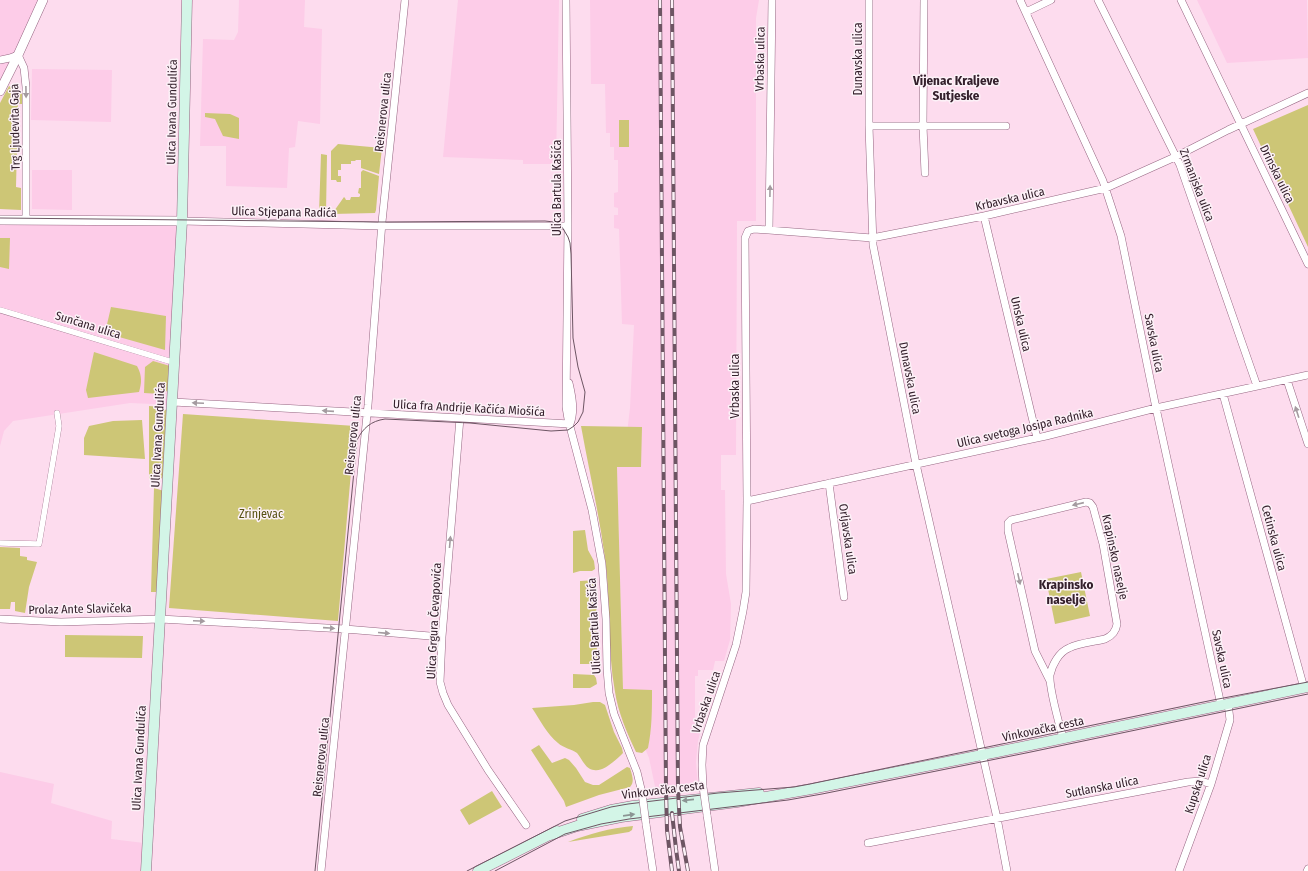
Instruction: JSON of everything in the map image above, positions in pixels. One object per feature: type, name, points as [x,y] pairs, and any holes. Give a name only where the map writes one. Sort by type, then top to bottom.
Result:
[{"type":"main road","name":"Ulica Ivana Gundulića","points":[[146,871],[182,221],[187,0]]},
{"type":"main road","name":"Vinkovačka cesta","points":[[478,871],[550,835],[577,826],[621,816],[737,802],[811,789],[1306,688]]},
{"type":"street","points":[[0,92],[43,0]]},
{"type":"street","name":"Reisnerova ulica","points":[[321,871],[367,414],[382,226],[405,0]]},
{"type":"street","name":"Ulica Bartula Kašića","points":[[566,0],[568,226],[566,407],[592,510],[602,564],[609,693],[616,718],[637,772],[642,793],[653,871]]},
{"type":"street","name":"Vrbaska ulica","points":[[715,871],[703,787],[703,745],[736,645],[746,592],[747,501],[745,238],[746,233],[750,230],[769,230],[772,0]]},
{"type":"street","name":"Dunavska ulica","points":[[869,0],[869,126],[872,238],[916,464],[982,755]]},
{"type":"street","points":[[924,0],[923,126],[925,173]]},
{"type":"street","name":"Savska ulica","points":[[1020,0],[1106,188],[1121,236],[1156,408],[1225,704]]},
{"type":"street","points":[[1026,12],[1051,0]]},
{"type":"street","name":"Zrmanjska ulica","points":[[1098,0],[1182,170],[1257,386]]},
{"type":"street","name":"Drinska ulica","points":[[1182,0],[1241,124],[1306,254],[1308,264]]},
{"type":"street","points":[[0,60],[18,55]]},
{"type":"street","name":"Trg Ljudevita Gaja","points":[[18,55],[24,68],[26,87],[26,220]]},
{"type":"street","points":[[1241,124],[1308,93]]},
{"type":"street","name":"Krbavska ulica","points":[[769,230],[872,238],[984,216],[1106,188],[1175,158],[1241,124]]},
{"type":"street","points":[[869,126],[1006,126]]},
{"type":"street","name":"Unska ulica","points":[[984,216],[1037,438]]},
{"type":"street","name":"Ulica Stjepana Radića","points":[[0,220],[182,221],[382,226],[568,226]]},
{"type":"street","name":"Sunčana ulica","points":[[0,310],[169,360]]},
{"type":"street","name":"Ulica svetoga Josipa Radnika","points":[[747,501],[1037,438],[1156,408],[1308,375]]},
{"type":"street","points":[[1287,380],[1308,444]]},
{"type":"street","name":"Cetinska ulica","points":[[1223,394],[1306,688]]},
{"type":"street","points":[[173,402],[367,414]]},
{"type":"street","points":[[0,543],[39,544],[59,426],[57,413]]},
{"type":"street","name":"Ulica fra Andrije Kačića Miošića","points":[[367,414],[570,424]]},
{"type":"street","name":"Ulica Grgura Čevapovića","points":[[460,418],[442,637],[440,682],[445,699],[488,770],[526,825]]},
{"type":"street","name":"Orljavska ulica","points":[[829,484],[844,597]]},
{"type":"street","name":"Krapinsko naselje","points":[[1050,681],[1052,669],[1057,659],[1064,651],[1069,647],[1105,640],[1114,634],[1117,624],[1103,544],[1093,507],[1090,503],[1086,502],[1011,520],[1008,523],[1008,530],[1035,651],[1050,681],[1063,738]]},
{"type":"street","name":"Prolaz Ante Slavičeka","points":[[0,619],[61,622],[160,619]]},
{"type":"street","points":[[160,619],[345,629],[442,637]]},
{"type":"street","points":[[1039,660],[1050,661],[1057,659]]},
{"type":"street","name":"Kupska ulica","points":[[1179,871],[1211,784],[1230,720],[1225,704]]},
{"type":"street","points":[[982,755],[997,818],[1007,871]]},
{"type":"street","name":"Sutlanska ulica","points":[[868,843],[1188,782],[1211,784]]},
{"type":"shaded area","points":[[0,0],[40,0],[0,85]]},
{"type":"shaded area","points":[[239,0],[305,0],[304,27],[322,29],[320,124],[298,121],[295,147],[289,148],[287,188],[226,186],[226,146],[200,146],[203,39],[234,40],[238,32]]},
{"type":"shaded area","points":[[458,0],[559,0],[556,164],[523,164],[523,160],[443,157]]},
{"type":"shaded area","points":[[590,0],[759,0],[756,18],[756,221],[737,221],[736,455],[721,455],[721,490],[725,490],[726,574],[731,604],[730,640],[724,661],[715,661],[713,670],[698,670],[698,676],[695,676],[695,718],[704,718],[698,741],[696,762],[698,788],[656,791],[649,758],[630,712],[623,689],[617,467],[623,467],[630,408],[634,325],[622,324],[619,229],[614,228],[614,215],[618,215],[618,208],[614,207],[614,193],[618,192],[618,160],[614,160],[614,147],[610,147],[610,133],[606,133],[605,84],[591,84]]},
{"type":"shaded area","points":[[1197,0],[1307,0],[1308,58],[1227,63]]},
{"type":"shaded area","points":[[32,69],[112,70],[111,122],[31,120]]},
{"type":"shaded area","points":[[32,170],[72,170],[72,210],[32,209]]},
{"type":"shaded area","points":[[0,223],[185,225],[175,405],[130,403],[13,421],[4,431],[0,446]]},
{"type":"shaded area","points":[[0,772],[54,784],[51,803],[112,821],[111,839],[144,843],[142,871],[0,871]]},
{"type":"green space","points":[[9,86],[23,92],[23,104],[18,104],[16,187],[21,188],[21,210],[0,209],[0,103]]},
{"type":"green space","points":[[1308,105],[1308,247],[1253,129]]},
{"type":"green space","points":[[205,113],[230,114],[239,118],[239,139],[223,136],[215,119],[205,117]]},
{"type":"green space","points":[[619,120],[629,120],[629,147],[619,147]]},
{"type":"green space","points":[[338,144],[382,148],[379,174],[361,168],[361,160],[356,160],[351,161],[351,164],[341,164],[341,170],[338,170],[338,176],[341,176],[341,182],[331,180],[331,151]]},
{"type":"green space","points":[[321,154],[327,155],[326,213],[319,213]]},
{"type":"green space","points":[[363,170],[379,176],[375,213],[332,214],[344,197],[346,200],[350,200],[351,197],[360,196],[358,193],[359,188],[361,188],[361,172]]},
{"type":"green space","points":[[0,238],[10,238],[9,269],[0,267]]},
{"type":"green space","points":[[111,307],[166,316],[165,350],[105,333]]},
{"type":"green space","points":[[94,352],[137,366],[141,379],[139,392],[88,398],[86,390]]},
{"type":"green space","points":[[153,361],[170,366],[169,390],[161,394],[144,393],[145,367]]},
{"type":"green space","points":[[149,406],[161,407],[166,410],[167,414],[163,476],[161,479],[149,479]]},
{"type":"green space","name":"Zrinjevac","points":[[183,414],[355,426],[338,621],[169,608]]},
{"type":"green space","points":[[142,420],[145,459],[84,455],[84,438],[89,426],[113,421]]},
{"type":"green space","points":[[581,426],[642,427],[641,467],[617,467],[623,689],[652,690],[652,719],[648,748],[642,753],[636,752],[623,722],[616,700],[611,659],[605,558]]},
{"type":"green space","points":[[154,488],[164,491],[159,592],[151,592]]},
{"type":"green space","points":[[585,530],[588,550],[594,561],[595,569],[592,571],[580,571],[573,573],[573,531]]},
{"type":"green space","points":[[0,547],[20,548],[20,556],[27,557],[27,560],[37,562],[29,587],[25,613],[15,611],[15,602],[11,602],[10,609],[0,609]]},
{"type":"green space","points":[[1081,572],[1090,616],[1055,624],[1046,579]]},
{"type":"green space","points":[[596,580],[597,664],[580,664],[580,581]]},
{"type":"green space","points":[[65,635],[143,636],[142,658],[65,657]]},
{"type":"green space","points":[[573,674],[594,675],[597,684],[590,688],[573,688]]},
{"type":"green space","points":[[600,702],[605,705],[623,753],[601,770],[591,770],[584,764],[577,753],[560,745],[550,735],[532,708]]},
{"type":"green space","points":[[539,745],[552,763],[565,758],[569,760],[585,782],[593,785],[599,785],[627,767],[630,768],[633,781],[632,785],[630,787],[599,795],[566,807],[564,801],[531,750]]},
{"type":"green space","points":[[492,791],[502,807],[469,825],[460,810]]},
{"type":"green space","points":[[633,826],[632,830],[629,832],[568,842],[584,836],[616,828]]},
{"type":"tram line","points":[[0,218],[382,222],[545,221],[554,222],[562,227],[568,237],[571,254],[573,338],[578,367],[585,392],[583,412],[578,422],[574,426],[568,430],[551,431],[470,423],[385,419],[372,423],[362,432],[357,440],[315,871]]},
{"type":"tram line","points":[[467,871],[565,821],[611,807],[718,793],[794,787],[1213,700],[1308,682]]},
{"type":"tram line","points":[[495,871],[565,834],[601,824],[629,819],[788,800],[822,794],[1308,694]]},
{"type":"railway","points":[[660,0],[666,790],[667,830],[672,871]]},
{"type":"railway","points":[[672,0],[678,789],[680,827],[688,871]]},
{"type":"railway","points":[[672,813],[679,871]]},
{"type":"district","name":"Vijenac Kraljeve Sutjeske","points":[[956,88]]},
{"type":"district","name":"Krapinsko naselje","points":[[1066,592]]}]
